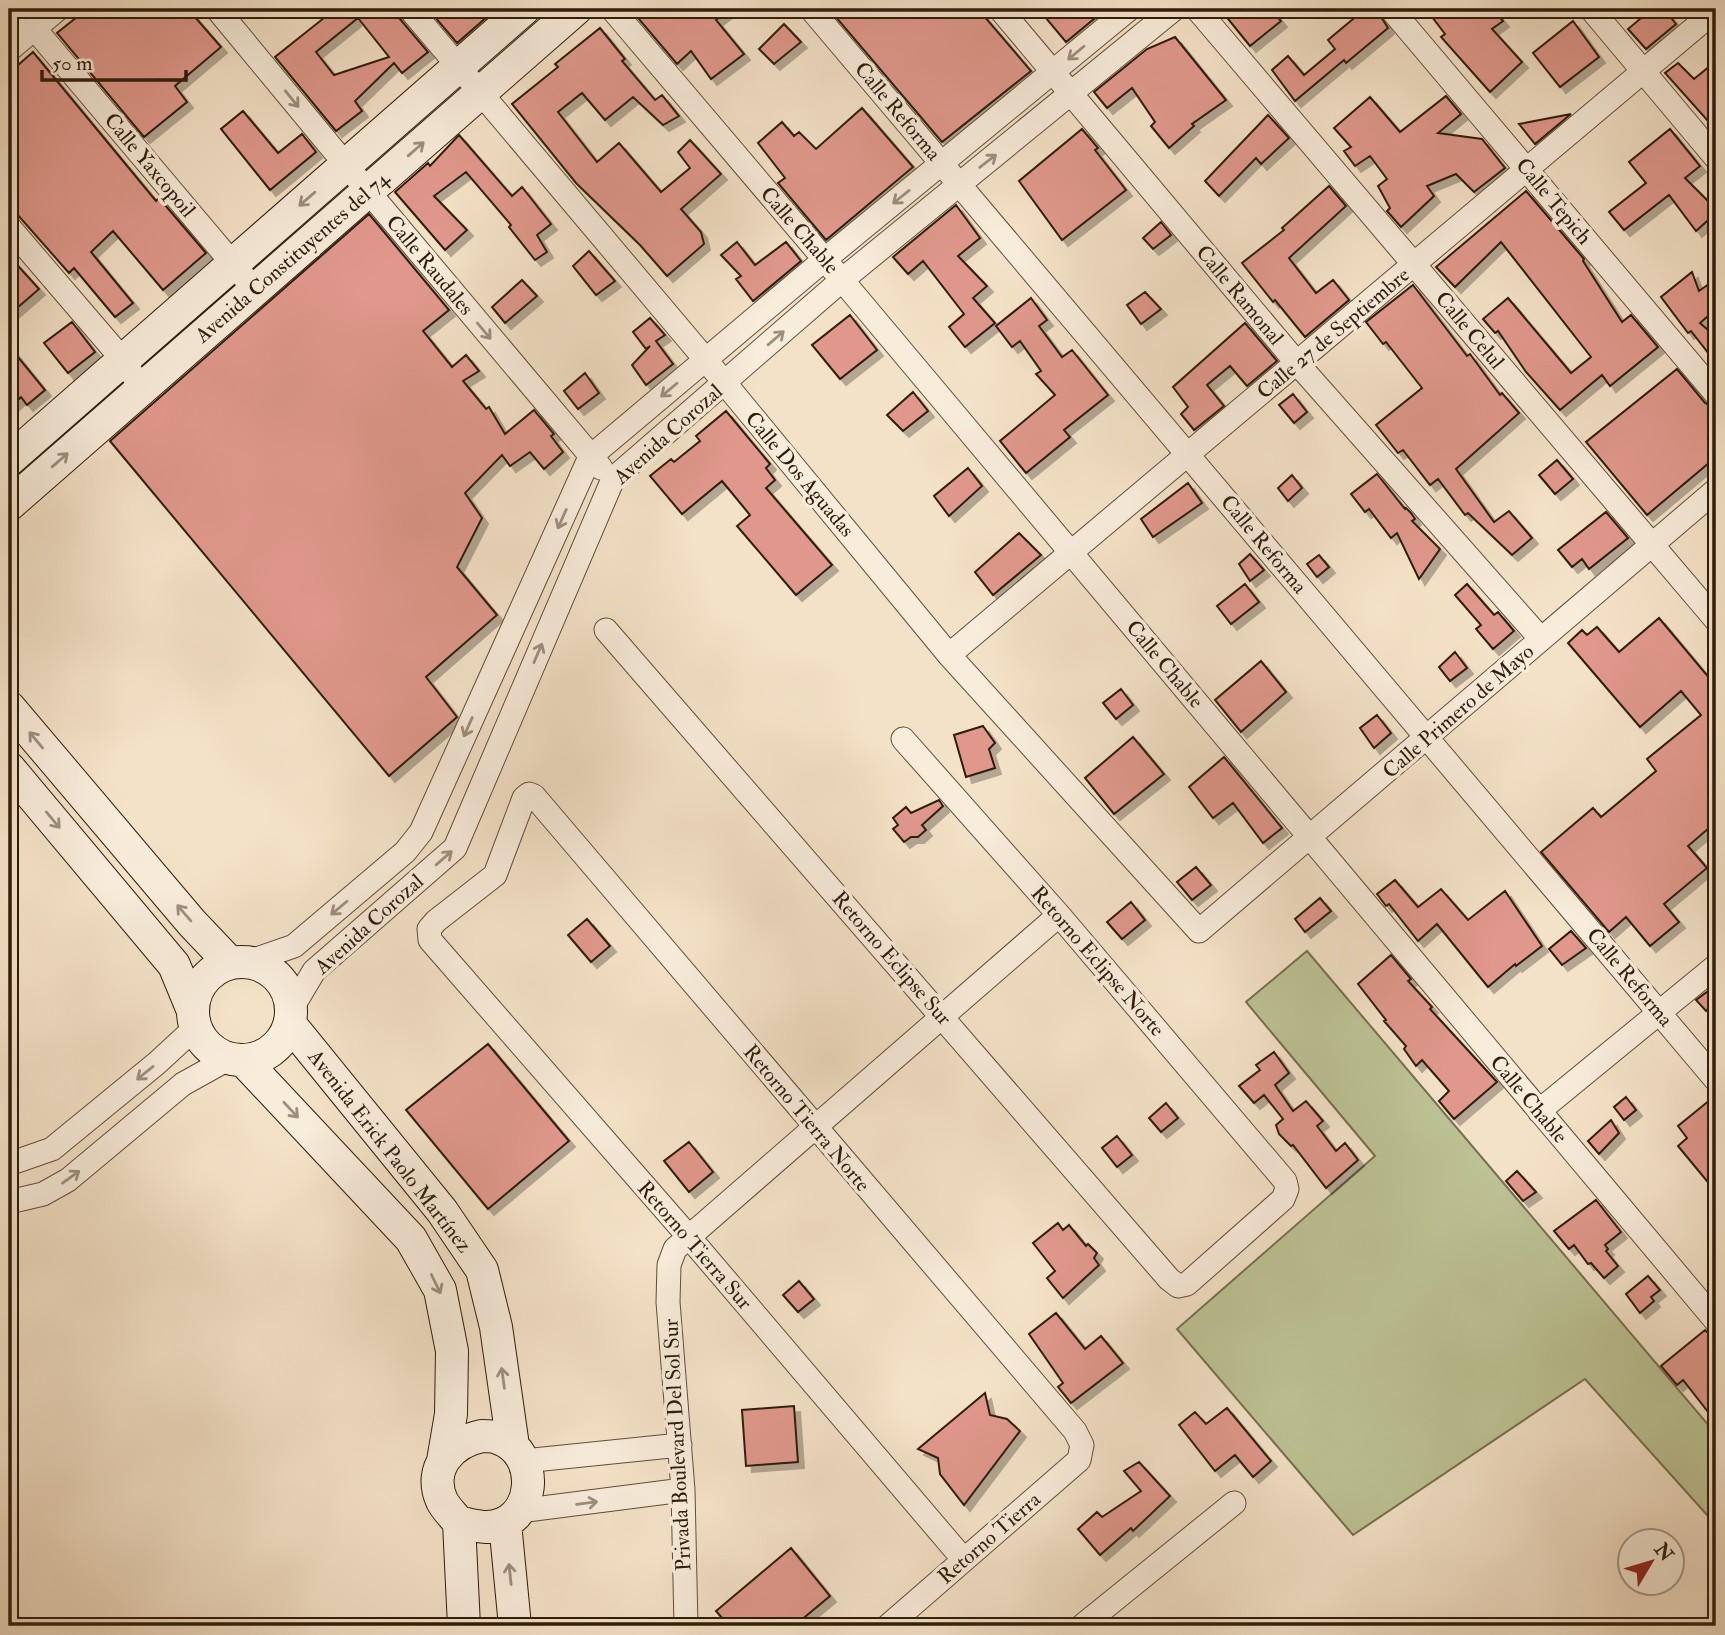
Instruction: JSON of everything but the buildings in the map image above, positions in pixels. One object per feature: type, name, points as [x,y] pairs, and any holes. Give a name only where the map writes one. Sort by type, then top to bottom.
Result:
[{"type":"street","name":"Calle Yaxcopoil","points":[[18,9],[255,290]]},
{"type":"street","points":[[9,50],[58,9]]},
{"type":"street","name":"Calle Raudales","points":[[217,9],[590,457],[613,479]]},
{"type":"street","name":"Calle Dos Aguadas","points":[[410,9],[705,359],[949,655],[1199,931]]},
{"type":"street","name":"Avenida Constituyentes del 74","points":[[9,460],[524,9]]},
{"type":"street","name":"Avenida Constituyentes del 74","points":[[15,488],[142,389],[576,9]]},
{"type":"street","name":"Calle Chable","points":[[612,9],[1539,1111],[1714,1314]]},
{"type":"street","name":"Calle Reforma","points":[[811,9],[1716,1080]]},
{"type":"street","name":"Calle Ramonal","points":[[1000,9],[1297,363],[1541,639]]},
{"type":"street","name":"Avenida Corozal","points":[[239,963],[294,946],[405,852],[421,832],[590,457],[1129,9]]},
{"type":"street","name":"Avenida Corozal","points":[[291,1016],[314,971],[455,848],[613,479],[842,280],[1174,9]]},
{"type":"street","name":"Calle Celul","points":[[1197,9],[1716,620]]},
{"type":"street","name":"Calle Tepich","points":[[1391,9],[1716,394]]},
{"type":"street","points":[[1591,9],[1716,158]]},
{"type":"street","name":"Calle 27 de Septiembre","points":[[949,655],[1716,10]]},
{"type":"street","points":[[9,227],[123,360],[142,389]]},
{"type":"street","name":"Calle Primero de Mayo","points":[[1199,931],[1716,490]]},
{"type":"street","name":"Retorno Eclipse Sur","points":[[606,630],[1169,1279],[1178,1286]]},
{"type":"street","points":[[9,708],[192,923],[239,963]]},
{"type":"street","name":"Retorno Eclipse Norte","points":[[903,738],[1059,915],[1284,1181],[1287,1189],[1283,1199],[1187,1284],[1178,1286]]},
{"type":"street","points":[[9,768],[174,965],[203,1041],[214,1052],[236,1060]]},
{"type":"street","name":"Retorno Tierra Sur","points":[[528,794],[524,798],[495,875],[429,929],[430,940],[689,1237],[964,1560]]},
{"type":"street","name":"Retorno Tierra Norte","points":[[528,794],[534,796],[543,806],[1075,1431],[1082,1445]]},
{"type":"street","points":[[91,865],[123,841]]},
{"type":"street","points":[[689,1237],[1059,915]]},
{"type":"street","points":[[9,1164],[52,1149],[158,1063],[194,1019],[195,995],[203,980],[215,970],[239,963],[261,965],[283,982],[289,995],[291,1016],[284,1039],[273,1050],[260,1058],[236,1060],[183,1084],[68,1180],[43,1194],[9,1202]]},
{"type":"street","points":[[1539,1111],[1716,966]]},
{"type":"street","name":"Avenida Erick Paolo Martínez","points":[[291,1016],[442,1211],[482,1270],[518,1453]]},
{"type":"street","name":"Avenida Erick Paolo Martínez","points":[[236,1060],[411,1239],[440,1290],[452,1351],[451,1414],[443,1461]]},
{"type":"street","name":"Privada Boulevard Del Sol Sur","points":[[686,1626],[683,1490],[668,1303],[669,1265],[675,1249],[689,1237]]},
{"type":"street","points":[[464,1626],[459,1523],[442,1499],[438,1480],[443,1461],[452,1448],[466,1439],[482,1436],[498,1438],[518,1453],[530,1478],[527,1496],[512,1517],[515,1626]]},
{"type":"street","points":[[518,1453],[680,1445]]},
{"type":"street","name":"Retorno Tierra","points":[[888,1626],[1079,1460],[1082,1445]]},
{"type":"street","points":[[459,1523],[488,1527],[512,1517],[683,1490]]},
{"type":"street","points":[[1082,1626],[1234,1503]]},
{"type":"green space","points":[[1307,951],[1716,1434],[1716,1525],[1585,1379],[1353,1535],[1177,1329],[1375,1156],[1246,1002]]}]
